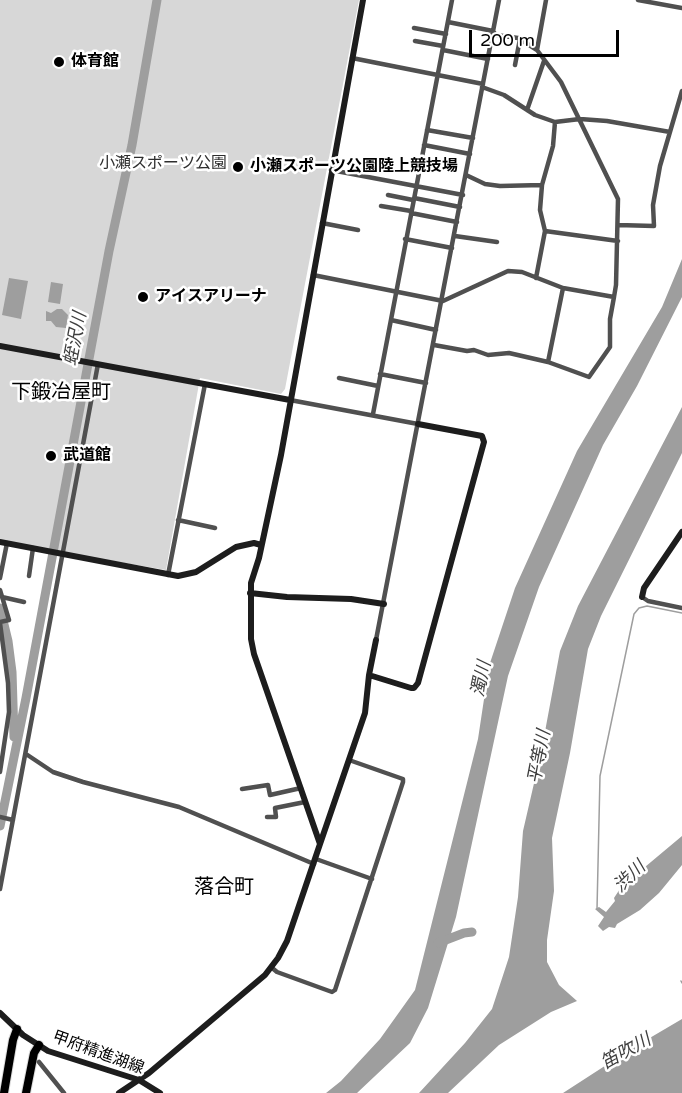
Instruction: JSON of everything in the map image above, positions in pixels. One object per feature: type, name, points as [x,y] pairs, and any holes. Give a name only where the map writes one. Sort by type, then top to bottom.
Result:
[{"type":"highway","points":[[5,1091],[13,1040],[17,1029]]},
{"type":"highway","points":[[26,1093],[34,1053],[39,1045]]},
{"type":"street","points":[[320,844],[254,654],[251,639],[250,593],[281,455],[363,0]]},
{"type":"street","points":[[373,414],[452,0]]},
{"type":"street","points":[[119,1093],[150,1073],[271,968],[287,941],[315,861],[365,713],[369,675],[443,301],[499,0]]},
{"type":"street","points":[[537,50],[546,0]]},
{"type":"street","points":[[638,0],[682,8]]},
{"type":"street","points":[[434,345],[474,350],[488,355],[509,353],[548,362],[589,377],[610,347],[610,319],[616,285],[618,242],[618,199],[561,82],[537,50],[519,39],[448,22]]},
{"type":"street","points":[[414,28],[446,34]]},
{"type":"street","points":[[514,64],[519,39]]},
{"type":"street","points":[[415,41],[488,58]]},
{"type":"street","points":[[352,58],[483,85],[504,94],[535,115],[555,122],[580,119],[670,132]]},
{"type":"street","points":[[527,110],[544,61]]},
{"type":"street","points":[[618,225],[654,226],[653,206],[660,166],[682,91]]},
{"type":"street","points":[[536,278],[545,231],[540,210],[542,185],[553,146],[555,122]]},
{"type":"street","points":[[427,130],[473,138]]},
{"type":"street","points":[[424,145],[470,154]]},
{"type":"street","points":[[331,170],[463,195]]},
{"type":"street","points":[[466,175],[485,184],[542,185]]},
{"type":"street","points":[[388,195],[460,207]]},
{"type":"street","points":[[381,206],[457,222]]},
{"type":"street","points":[[322,223],[358,230]]},
{"type":"street","points":[[545,231],[618,242]]},
{"type":"street","points":[[455,236],[497,242]]},
{"type":"street","points":[[405,239],[452,248]]},
{"type":"street","points":[[313,275],[443,301],[508,271],[522,272],[563,288],[614,297]]},
{"type":"street","points":[[548,362],[563,288]]},
{"type":"street","points":[[391,320],[436,330]]},
{"type":"street","points":[[0,346],[482,436],[484,442],[418,683],[414,688],[369,675]]},
{"type":"street","points":[[0,889],[96,364]]},
{"type":"street","points":[[380,374],[426,383]]},
{"type":"street","points":[[339,378],[378,386]]},
{"type":"street","points":[[168,575],[205,384]]},
{"type":"street","points":[[178,520],[215,528]]},
{"type":"street","points":[[682,532],[644,588],[642,597],[648,602],[682,608]]},
{"type":"street","points":[[0,578],[4,543],[168,575],[190,575],[236,547],[254,543],[261,545]]},
{"type":"street","points":[[29,576],[33,548]]},
{"type":"street","points":[[0,590],[9,620],[0,623],[7,673],[9,712],[0,772]]},
{"type":"street","points":[[250,593],[351,599],[384,604]]},
{"type":"street","points":[[2,597],[24,602]]},
{"type":"street","points":[[26,754],[53,771],[83,782],[179,807],[315,861],[372,879]]},
{"type":"street","points":[[271,968],[332,992],[335,990],[403,779],[349,760]]},
{"type":"street","points":[[242,789],[268,785],[270,795],[301,788]]},
{"type":"street","points":[[267,817],[276,817],[275,808],[305,802]]},
{"type":"street","points":[[0,817],[11,819]]},
{"type":"street","name":"甲府精進湖線","points":[[0,1013],[39,1045],[62,1056],[139,1080],[160,1093]]},
{"type":"street","points":[[39,1062],[64,1093]]},
{"type":"green space","name":"小瀬スポーツ公園","points":[[0,0],[359,0],[285,389],[281,394],[200,378],[166,570],[0,542]]},
{"type":"water","points":[[682,259],[682,297],[637,386],[603,445],[539,587],[508,676],[456,917],[428,1008],[410,1043],[357,1093],[326,1093],[341,1081],[380,1039],[415,990],[478,739],[489,666],[515,588],[577,451],[662,307]]},
{"type":"water","points":[[9,278],[28,281],[21,319],[2,315]]},
{"type":"water","points":[[51,282],[63,284],[60,304],[48,302]]},
{"type":"water","points":[[62,309],[68,315],[66,328],[56,327],[51,321],[46,321],[46,311],[51,313]]},
{"type":"water","points":[[682,407],[682,453],[601,616],[588,649],[552,838],[554,891],[547,940],[547,962],[559,985],[577,1001],[551,1012],[499,1045],[448,1093],[419,1093],[465,1043],[492,1009],[509,957],[518,897],[523,831],[541,753],[560,651],[578,606]]},
{"type":"water","points":[[682,836],[682,865],[659,893],[640,910],[617,924],[615,928],[609,927],[603,931],[598,926],[604,917],[595,909],[599,907],[606,912],[615,901],[614,898],[629,875],[633,877]]},
{"type":"water","points":[[682,1019],[682,1093],[563,1093],[631,1049]]},
{"type":"waterway","name":"蛭沢川","points":[[0,826],[109,251],[132,145],[157,0]]},
{"type":"waterway","points":[[597,909],[600,776],[634,614],[639,608],[647,606],[682,613]]},
{"type":"waterway","points":[[0,608],[12,672],[14,737]]},
{"type":"waterway","name":"渋川","points":[[438,943],[472,932]]},
{"type":"place","name":"体育館","points":[[59,62]]},
{"type":"place","name":"小瀬スポーツ公園陸上競技場","points":[[238,167]]},
{"type":"place","name":"アイスアリーナ","points":[[143,297]]},
{"type":"place","name":"武道館","points":[[51,456]]},
{"type":"district","name":"下鍛冶屋町","points":[[61,393]]},
{"type":"district","name":"落合町","points":[[224,888]]},
{"type":"water label","name":"濁川","points":[[482,679]]},
{"type":"water label","name":"平等川","points":[[540,757]]},
{"type":"water label","name":"笛吹川","points":[[626,1052]]}]
